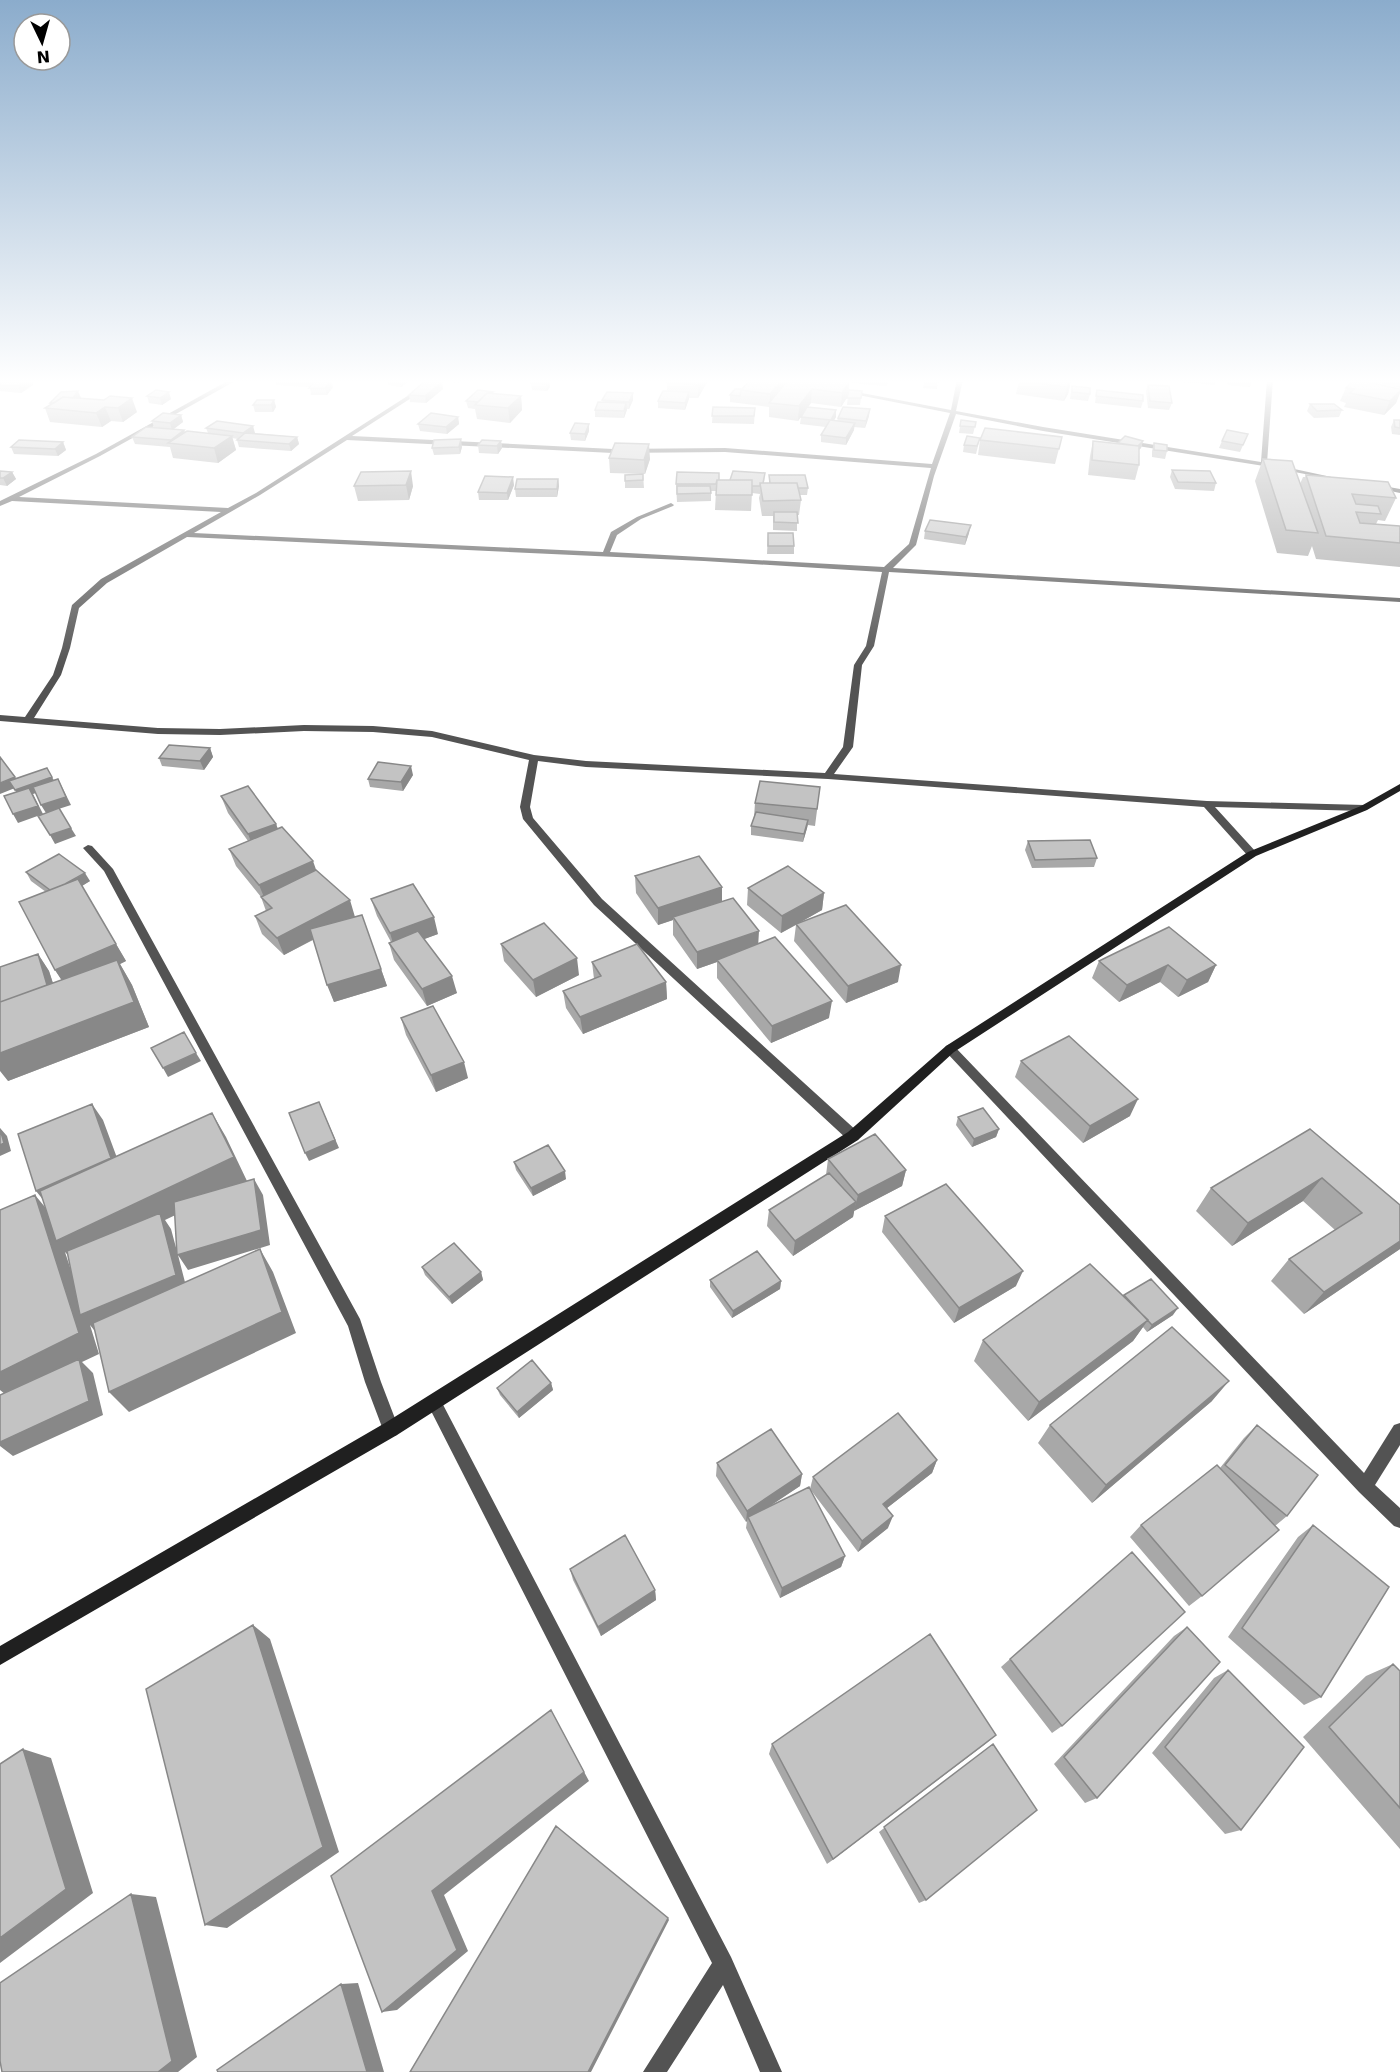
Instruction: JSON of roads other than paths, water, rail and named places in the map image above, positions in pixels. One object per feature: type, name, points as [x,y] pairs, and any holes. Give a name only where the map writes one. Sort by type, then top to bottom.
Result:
[{"type":"street","points":[[0,504],[58,476]]},
{"type":"street","points":[[28,720],[57,675],[75,607],[104,581],[284,476]]},
{"type":"street","points":[[828,776],[848,747],[858,665],[870,646],[886,570],[912,545],[932,476]]},
{"type":"street","points":[[1320,476],[1345,481]]},
{"type":"street","points":[[1367,485],[1400,491]]},
{"type":"street","points":[[0,498],[228,510]]},
{"type":"street","points":[[605,555],[614,534],[639,518],[671,506]]},
{"type":"street","points":[[183,535],[886,570],[1400,600]]},
{"type":"street","points":[[0,718],[158,731],[373,729],[432,734],[534,758],[586,764],[828,776],[1207,804],[1364,808]]},
{"type":"street","points":[[534,758],[525,807],[528,819],[537,830],[598,902],[853,1136]]},
{"type":"street","points":[[0,1656],[391,1429],[853,1136],[950,1049],[1252,854],[1364,808],[1400,787]]},
{"type":"street","points":[[1207,804],[1252,854]]},
{"type":"street","points":[[88,848],[108,869],[355,1324],[391,1429]]},
{"type":"street","points":[[950,1049],[1365,1486],[1400,1520]]},
{"type":"street","points":[[434,1402],[724,1964],[771,2072]]},
{"type":"street","points":[[1365,1486],[1400,1431]]},
{"type":"street","points":[[654,2072],[724,1964]]}]
